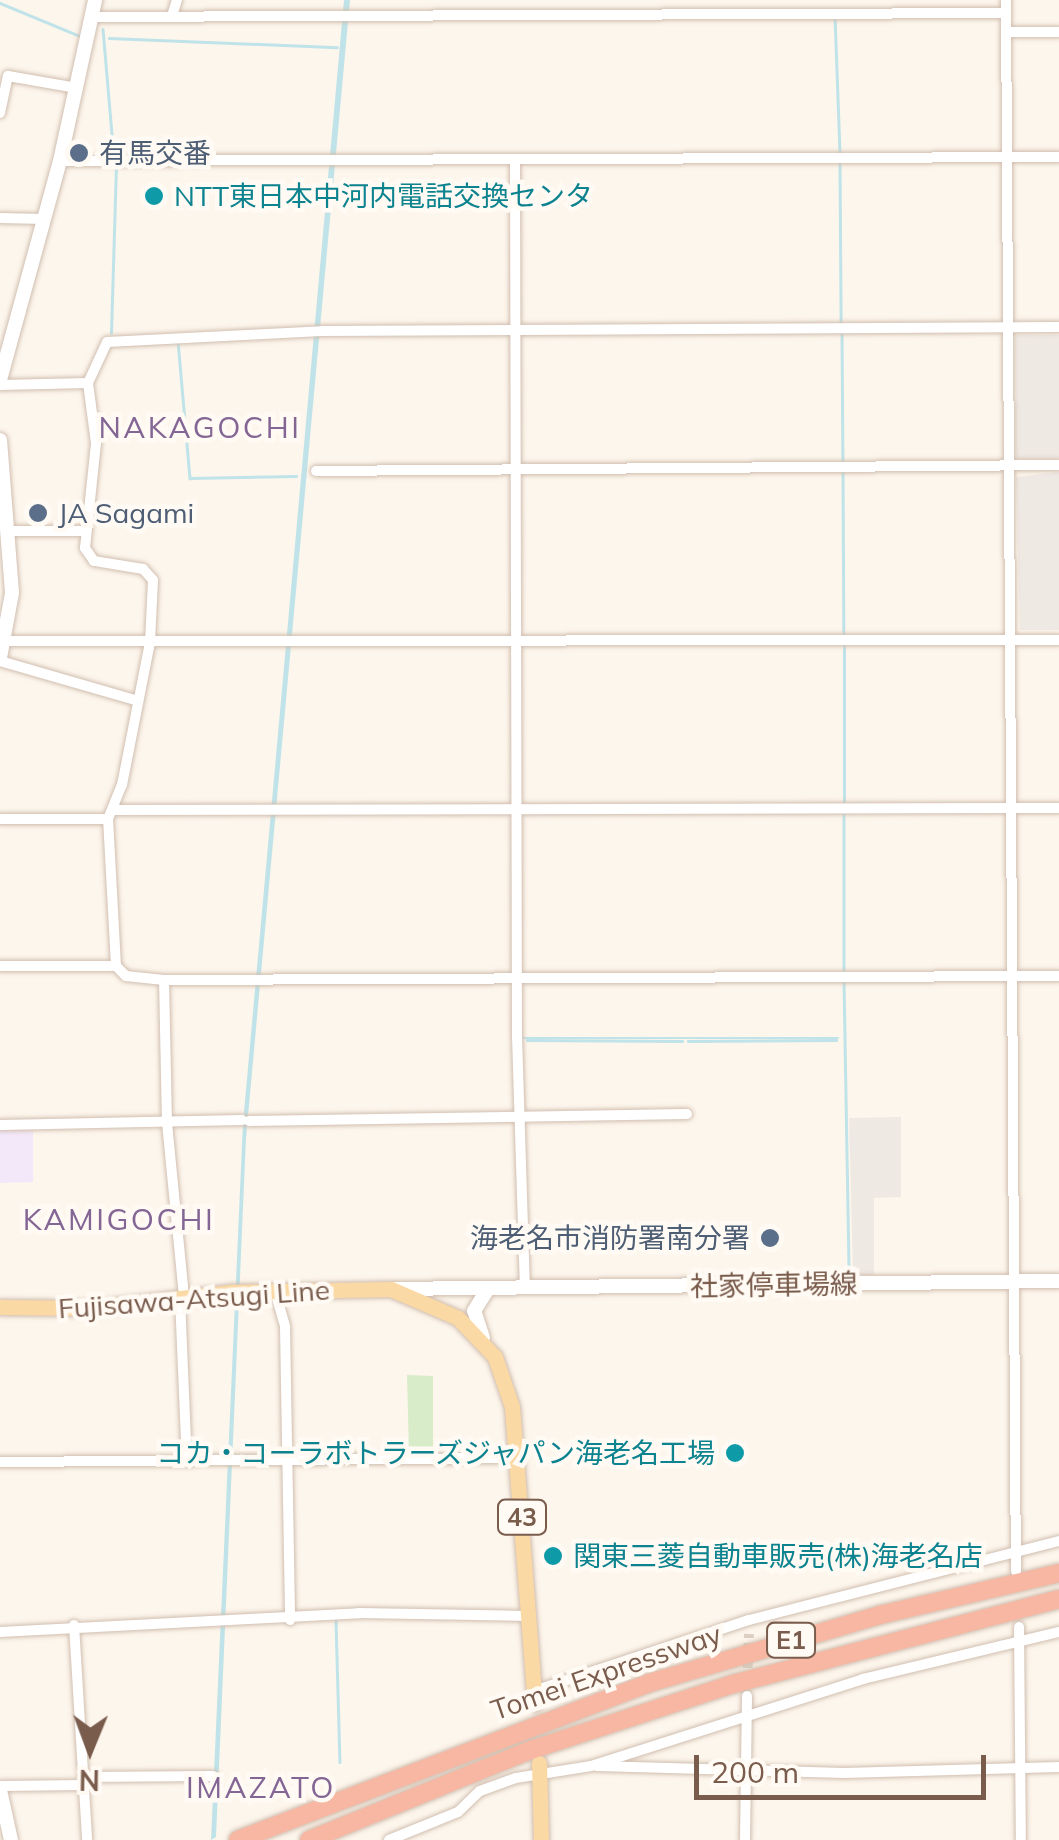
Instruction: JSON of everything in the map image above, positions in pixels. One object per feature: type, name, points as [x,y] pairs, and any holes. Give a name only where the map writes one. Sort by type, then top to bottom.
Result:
[{"type":"highway","name":"Tomei Expressway","points":[[238,1840],[466,1750],[755,1650],[1059,1572]]},
{"type":"highway","name":"Tomei Expressway","points":[[309,1840],[467,1774],[536,1762],[902,1636],[1059,1598]]},
{"type":"highway","points":[[902,1636],[1059,1610]]},
{"type":"main road","points":[[0,382],[60,161],[95,0]]},
{"type":"main road","points":[[0,440],[12,593],[0,659]]},
{"type":"main road","name":"社家停車場線","points":[[391,1289],[1059,1281]]},
{"type":"main road","name":"Fujisawa-Atsugi Line","points":[[0,1307],[95,1308],[236,1292],[391,1289],[458,1318],[482,1338],[506,1382],[518,1458],[534,1697]]},
{"type":"main road","points":[[458,1318],[452,1302],[463,1289]]},
{"type":"main road","points":[[482,1338],[474,1311],[488,1289]]},
{"type":"main road","points":[[536,1762],[542,1840]]},
{"type":"main road","points":[[0,1788],[11,1840]]},
{"type":"street","points":[[172,16],[178,0]]},
{"type":"street","points":[[1006,0],[1016,1571]]},
{"type":"street","points":[[92,16],[1006,13]]},
{"type":"street","points":[[1006,32],[1059,32]]},
{"type":"street","points":[[0,114],[8,76],[77,88]]},
{"type":"street","points":[[60,161],[1059,157]]},
{"type":"street","points":[[515,160],[518,981],[525,1289]]},
{"type":"street","points":[[0,218],[44,219]]},
{"type":"street","points":[[1059,327],[316,331],[116,339],[102,349],[88,383],[96,478],[92,520],[85,532],[94,561],[152,576],[150,642],[111,814],[116,966],[126,976],[164,980],[518,981],[1059,976]]},
{"type":"street","points":[[0,382],[88,383]]},
{"type":"street","points":[[316,472],[1059,465]]},
{"type":"street","points":[[4,520],[85,532]]},
{"type":"street","points":[[5,640],[1059,640]]},
{"type":"street","points":[[0,659],[134,700]]},
{"type":"street","points":[[0,820],[275,810],[1059,808]]},
{"type":"street","points":[[0,966],[116,966]]},
{"type":"street","points":[[164,980],[166,1123],[182,1298],[187,1462]]},
{"type":"street","points":[[0,1125],[687,1114]]},
{"type":"street","points":[[275,1291],[286,1327],[284,1461],[290,1620]]},
{"type":"street","points":[[0,1462],[518,1458]]},
{"type":"street","points":[[534,1697],[749,1620],[1059,1541]]},
{"type":"street","points":[[0,1632],[53,1632],[74,1625],[223,1625],[358,1613],[528,1616]]},
{"type":"street","points":[[749,1620],[749,1634]]},
{"type":"street","points":[[74,1625],[87,1840]]},
{"type":"street","points":[[591,1766],[747,1713],[1019,1633],[1059,1632]]},
{"type":"street","points":[[1019,1633],[1020,1840]]},
{"type":"street","points":[[745,1840],[747,1696]]},
{"type":"street","points":[[389,1840],[458,1812],[487,1788],[536,1762],[746,1770],[1059,1767]]},
{"type":"street","points":[[0,1788],[213,1776]]},
{"type":"shaded area","points":[[1015,335],[1059,335],[1059,458],[1016,458]]},
{"type":"shaded area","points":[[1059,472],[1059,630],[1020,630],[1016,477]]},
{"type":"shaded area","points":[[901,1117],[901,1197],[874,1198],[874,1275],[853,1275],[849,1118]]},
{"type":"shaded area","points":[[0,1130],[33,1130],[33,1182],[0,1183]]},
{"type":"green space","points":[[407,1375],[433,1376],[433,1454],[409,1454]]},
{"type":"water","points":[[344,0],[350,0],[246,1138],[216,1837],[211,1840],[243,1123]]},
{"type":"waterway","points":[[0,3],[80,36]]},
{"type":"waterway","points":[[835,16],[840,153]]},
{"type":"waterway","points":[[103,29],[114,157]]},
{"type":"waterway","points":[[109,38],[337,47]]},
{"type":"waterway","points":[[840,161],[841,323]]},
{"type":"waterway","points":[[111,333],[116,167]]},
{"type":"waterway","points":[[842,331],[843,463]]},
{"type":"waterway","points":[[178,341],[190,478],[296,476]]},
{"type":"waterway","points":[[843,471],[844,638]]},
{"type":"waterway","points":[[844,646],[844,803]]},
{"type":"waterway","points":[[844,811],[844,973]]},
{"type":"waterway","points":[[844,981],[849,1272]]},
{"type":"waterway","points":[[523,1038],[838,1038]]},
{"type":"waterway","points":[[527,1040],[682,1041]]},
{"type":"waterway","points":[[688,1041],[836,1040]]},
{"type":"waterway","points":[[336,1621],[340,1762]]},
{"type":"tunnel","points":[[747,1683],[749,1634]]},
{"type":"place","name":"有馬交番","points":[[79,153]]},
{"type":"place","name":"NTT東日本中河内電話交換センタ","points":[[154,196]]},
{"type":"place","name":"JA Sagami","points":[[38,513]]},
{"type":"place","name":"海老名市消防署南分署","points":[[770,1238]]},
{"type":"place","name":"コカ・コーラボトラーズジャパン海老名工場","points":[[735,1453]]},
{"type":"place","name":"関東三菱自動車販売(株)海老名店","points":[[553,1556]]},
{"type":"district","name":"NAKAGOCHI","points":[[200,427]]},
{"type":"district","name":"KAMIGOCHI","points":[[119,1219]]},
{"type":"district","name":"IMAZATO","points":[[261,1787]]}]
